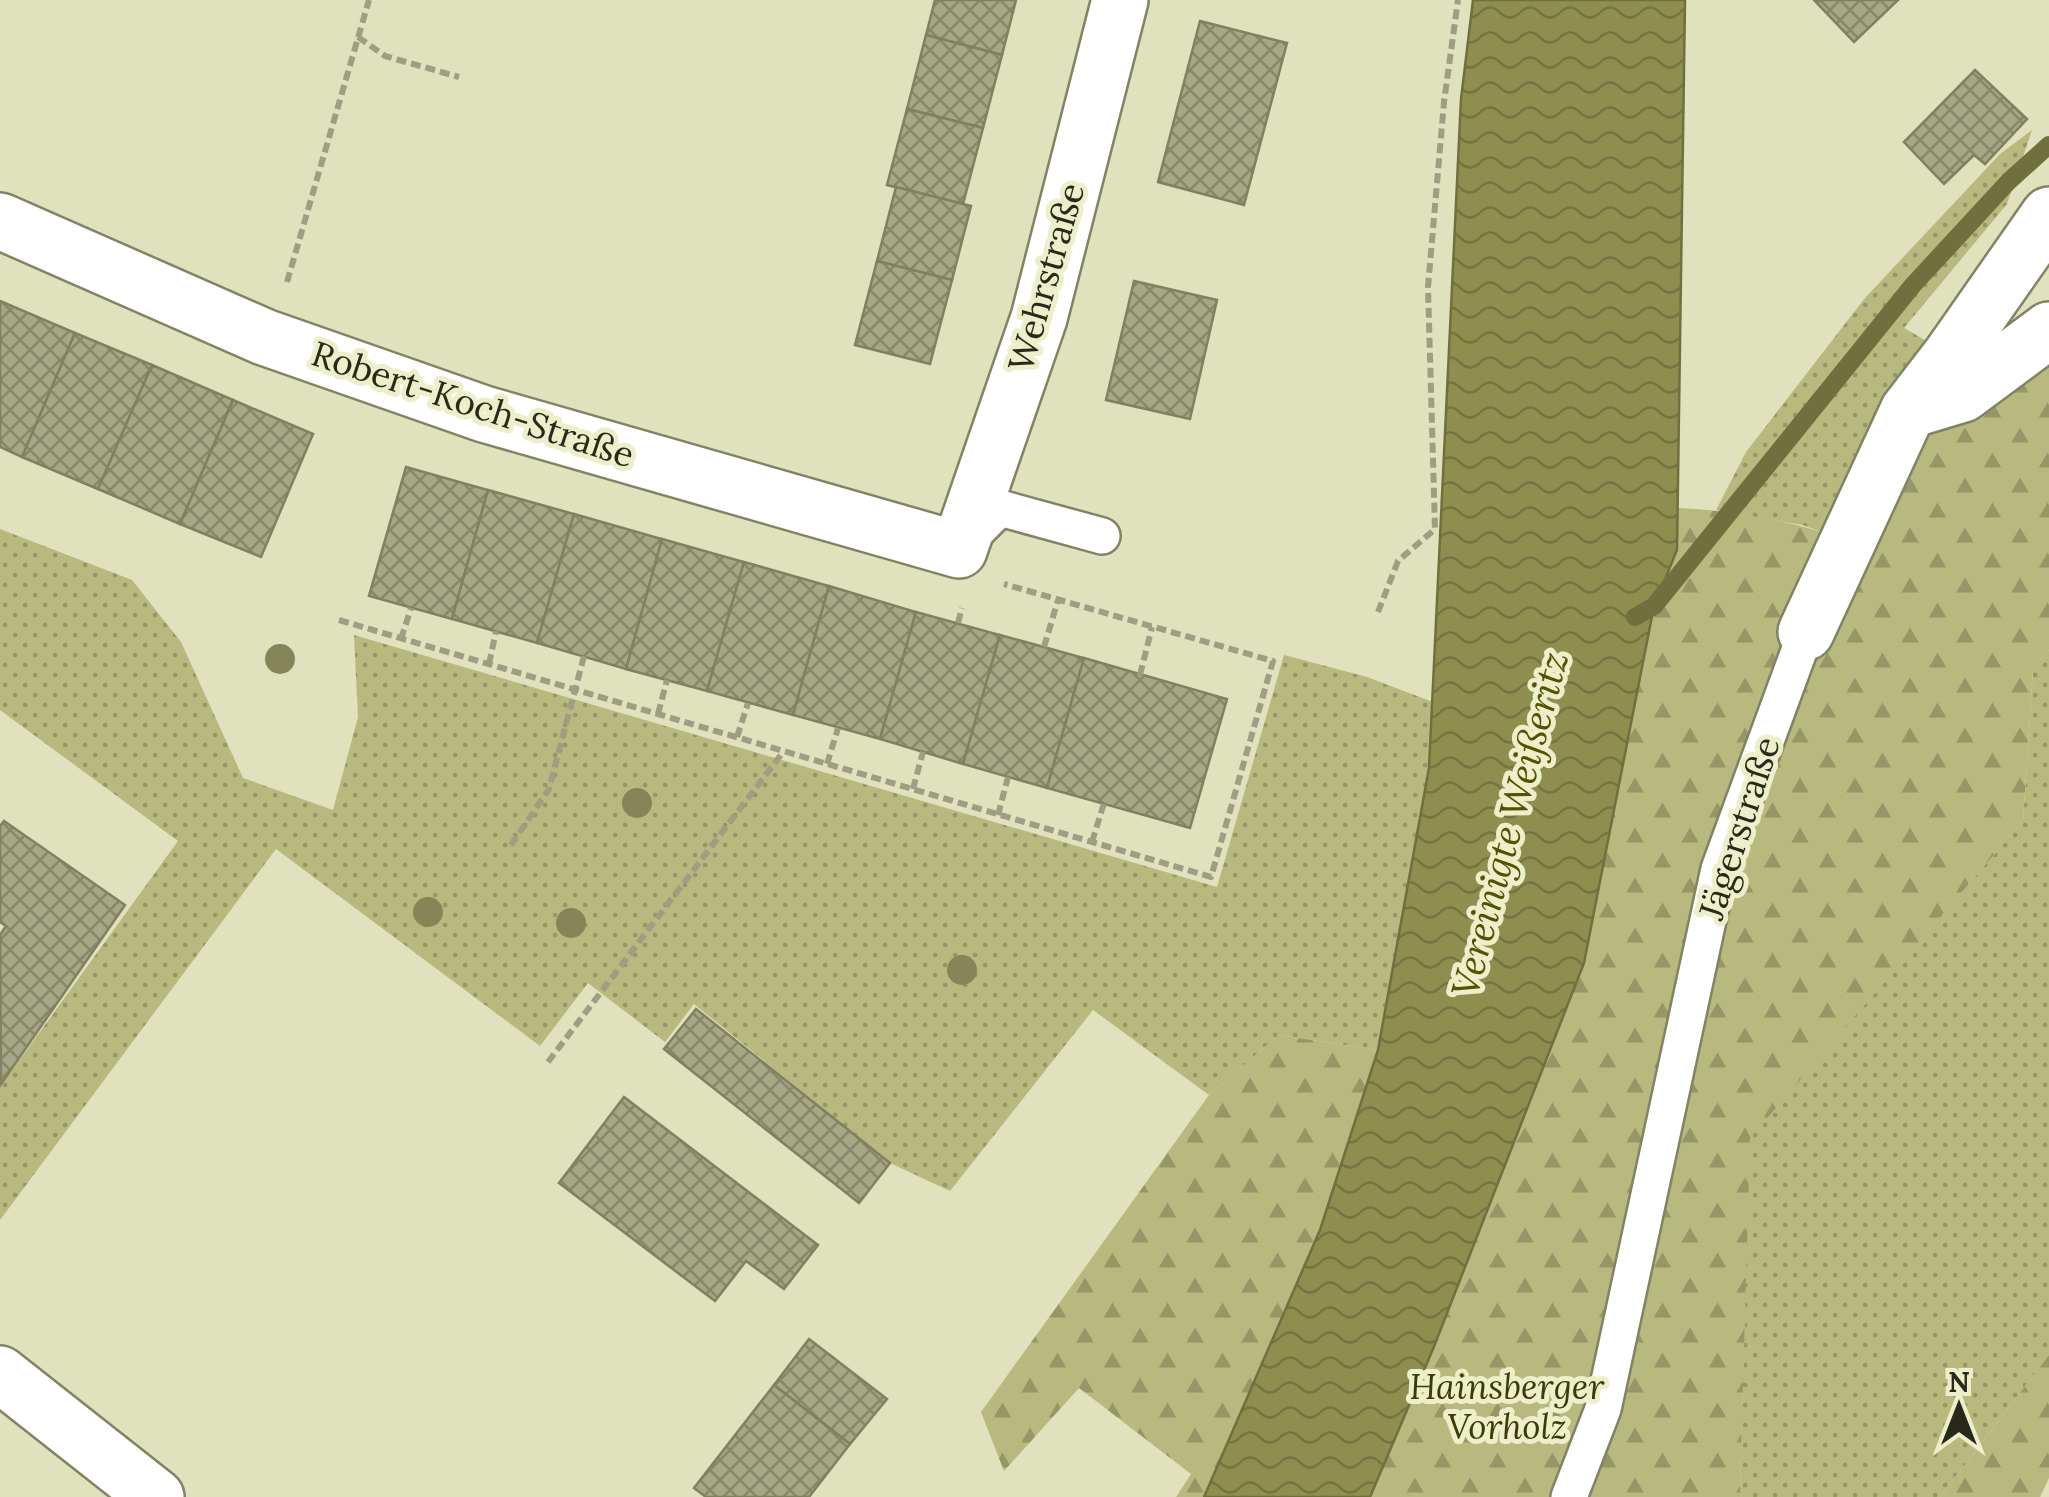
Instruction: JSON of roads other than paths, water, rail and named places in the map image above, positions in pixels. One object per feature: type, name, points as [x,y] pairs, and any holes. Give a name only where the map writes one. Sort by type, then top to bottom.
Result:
[{"type":"street","name":"Wehrstraße","points":[[974,565],[1120,0]]},
{"type":"street","name":"Jägerstraße","points":[[1806,632],[1908,411],[2049,216]]},
{"type":"street","name":"Robert-Koch-Straße","points":[[0,221],[264,337],[484,414],[974,565]]},
{"type":"street","points":[[1908,411],[1963,394],[2049,330]]},
{"type":"street","points":[[0,1374],[156,1497]]},
{"type":"lane","points":[[974,565],[1000,508],[1102,536]]},
{"type":"lane","name":"Jägerstraße","points":[[1569,1497],[1603,1409],[1719,869],[1806,632]]},
{"type":"water","name":"Vereinigte Weißeritz","points":[[1473,0],[1685,0],[1677,550],[1654,606],[1584,963],[1433,1349],[1370,1497],[1204,1497],[1320,1230],[1378,1050],[1429,768],[1461,99]]},
{"type":"waterway","points":[[1635,617],[1654,606],[1913,285],[2009,181],[2049,145]]},
{"type":"park label","name":"Hainsberger Vorholz","points":[[1507,1406]]}]
